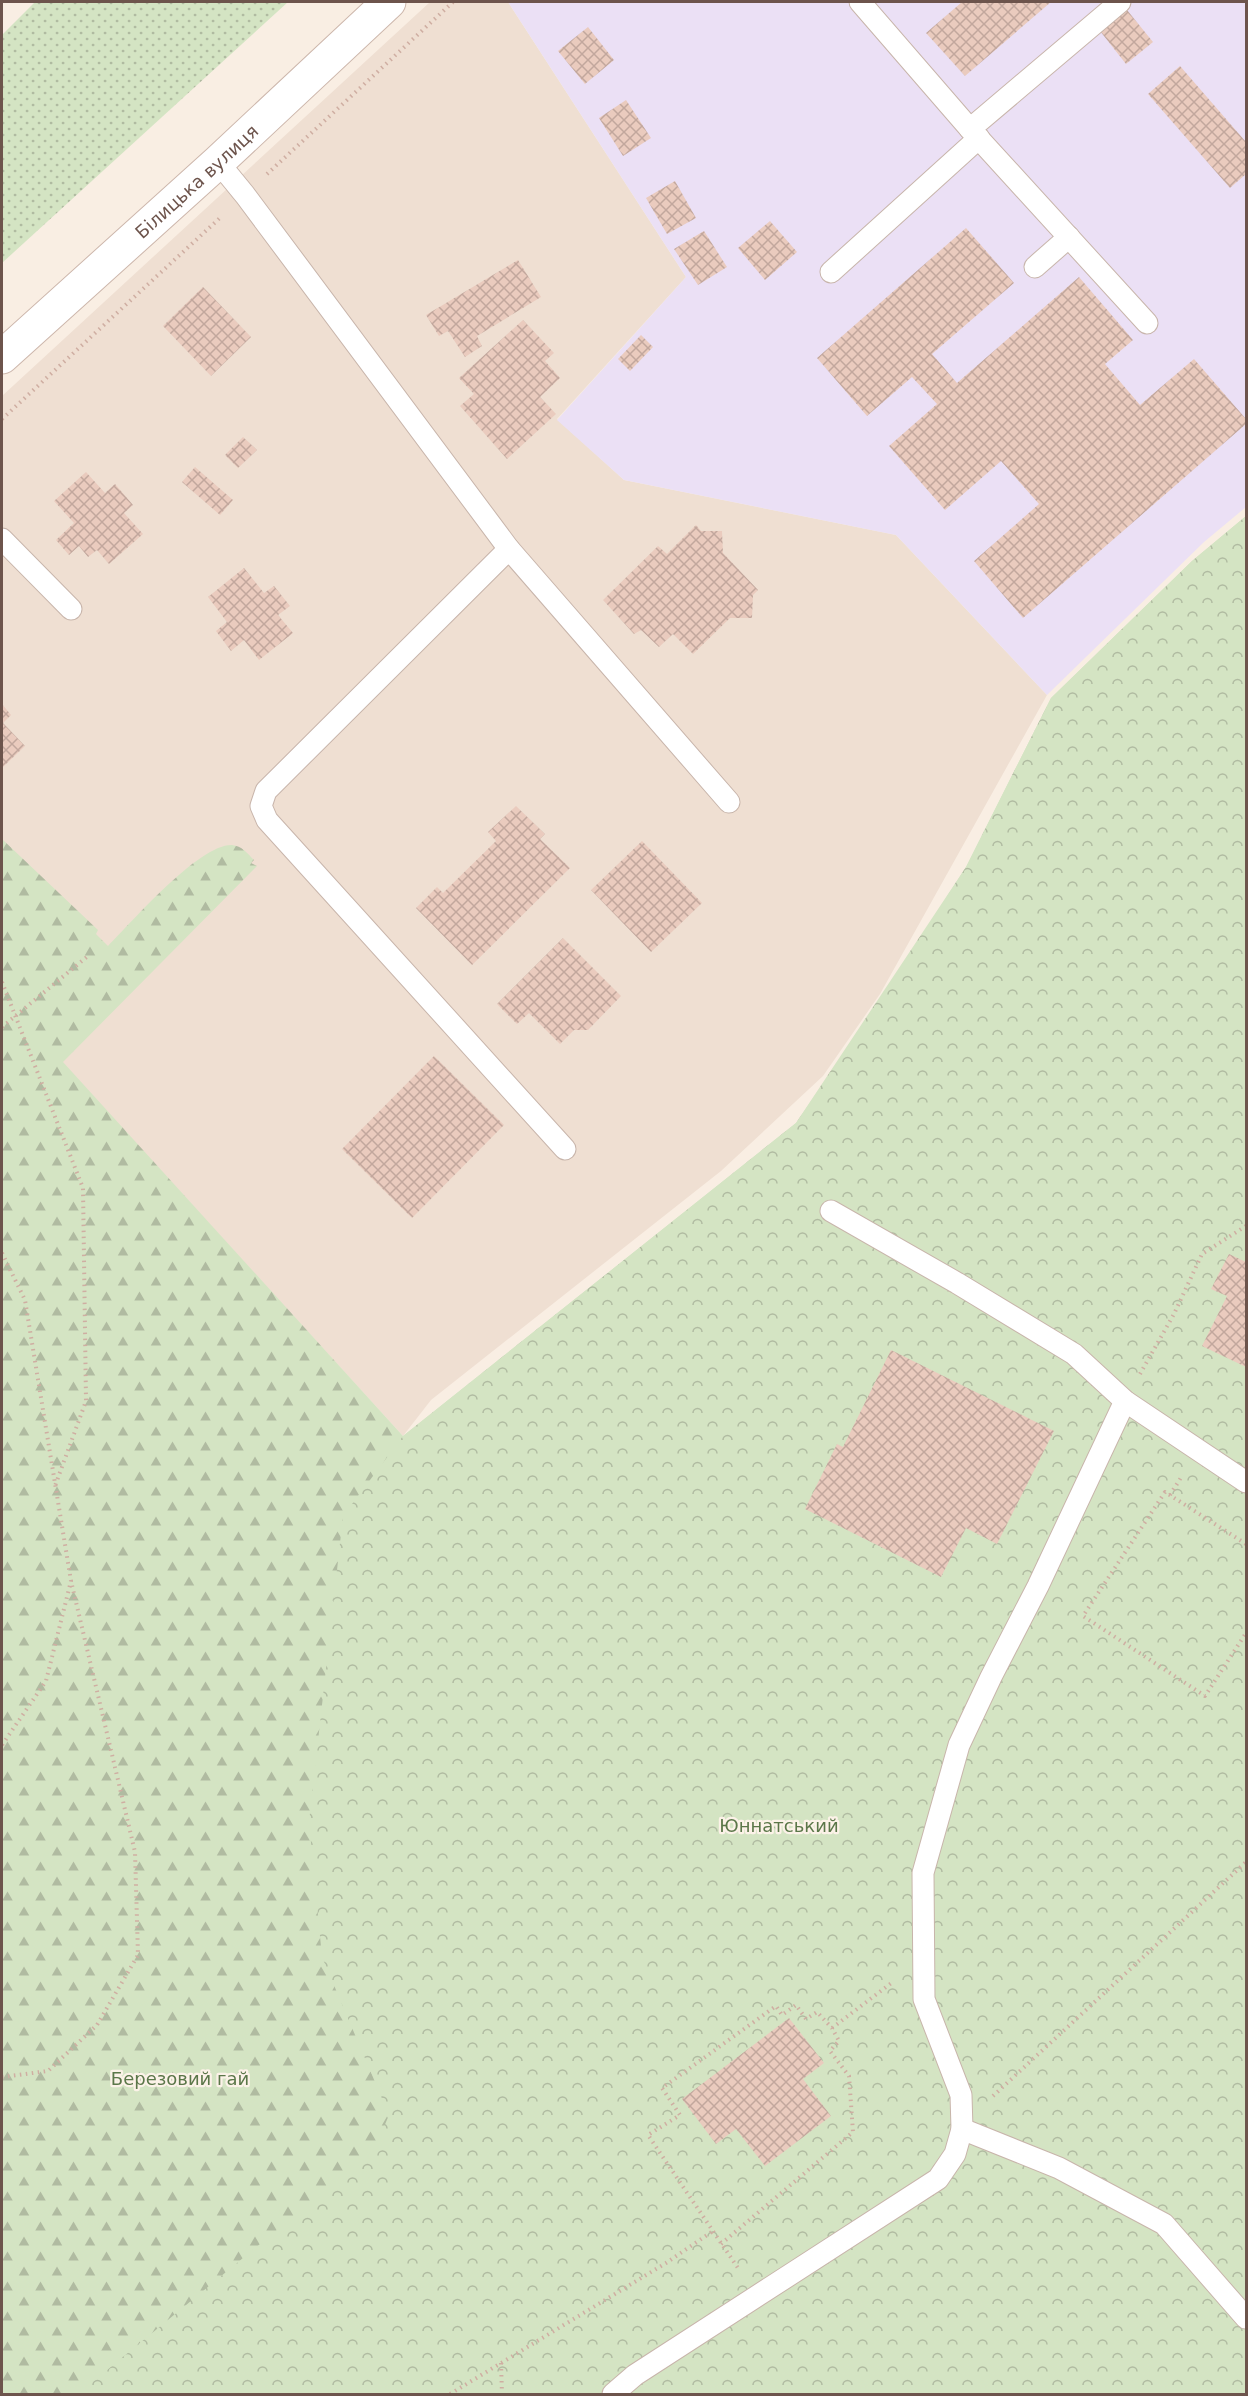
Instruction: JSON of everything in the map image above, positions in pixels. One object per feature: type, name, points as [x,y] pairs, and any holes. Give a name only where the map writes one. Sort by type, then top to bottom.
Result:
[{"type":"main road","name":"Білицька вулиця","points":[[2,357],[218,162],[389,2]]},
{"type":"lane","points":[[860,2],[974,134],[1147,323]]},
{"type":"lane","points":[[831,272],[974,134],[1120,2]]},
{"type":"lane","points":[[218,162],[509,549],[729,802]]},
{"type":"lane","points":[[1035,267],[1069,237]]},
{"type":"lane","points":[[2,538],[70,609]]},
{"type":"lane","points":[[509,549],[266,791],[261,806],[267,820],[565,1149]]},
{"type":"lane","points":[[831,1211],[957,1283],[1074,1354],[1125,1401],[1246,1482]]},
{"type":"lane","points":[[614,2394],[635,2375],[938,2179],[955,2154],[962,2129],[961,2095],[924,1999],[923,1873],[959,1745],[1038,1586],[1125,1401]]},
{"type":"lane","points":[[962,2129],[1059,2168],[1164,2224],[1246,2318]]},
{"type":"path","points":[[2,1027],[87,956]]},
{"type":"path","points":[[2,982],[83,1188],[86,1401],[55,1485]]},
{"type":"path","points":[[1125,1401],[1174,1314],[1202,1254],[1246,1226]]},
{"type":"path","points":[[2,1253],[25,1300],[71,1581],[135,1852],[138,1955],[97,2025],[48,2071],[2,2077]]},
{"type":"path","points":[[1246,1544],[1165,1492],[1083,1616],[1205,1696],[1246,1633]]},
{"type":"path","points":[[2,1745],[46,1681],[71,1581]]},
{"type":"path","points":[[962,2129],[992,2097],[1246,1863]]},
{"type":"path","points":[[832,2028],[924,1959]]},
{"type":"path","points":[[721,2244],[853,2132],[849,2076],[830,2051],[839,2042],[832,2028],[817,2012],[806,2019],[796,2005],[782,2015],[776,2006],[662,2088],[680,2115],[648,2135],[721,2244],[757,2296]]},
{"type":"path","points":[[450,2394],[666,2263],[713,2231]]},
{"type":"path","points":[[501,2362],[502,2394]]},
{"type":"shaded area","points":[[430,2],[508,2],[686,277],[557,419],[624,480],[896,535],[1047,695],[880,994],[823,1076],[721,1171],[431,1400],[403,1436],[60,1060],[2,858],[2,396]]},
{"type":"shaded area","points":[[508,2],[1246,2],[1246,507],[1204,542],[1047,695],[896,535],[624,480],[557,420],[686,277]]},
{"type":"green space","points":[[35,2],[288,2],[2,263],[2,35]]},
{"type":"green space","name":"Березовий гай","points":[[1246,516],[435,2394],[2,2394],[2,839],[98,930],[96,934],[108,946],[149,903],[202,857],[218,848],[232,845],[242,848],[254,860],[251,863],[257,866],[63,1062],[403,1436],[796,1123],[881,999],[966,867],[1051,698],[1192,561]]},
{"type":"green space","name":"Юннатський","points":[[1246,516],[1246,2394],[78,2394],[356,2165],[377,2143],[389,2115],[322,1957],[309,1822],[343,1516],[403,1436],[796,1123],[966,867],[1051,698],[1192,561]]},
{"type":"building","points":[[962,2],[1051,2],[965,76],[926,33]]},
{"type":"building","points":[[1127,10],[1153,42],[1126,64],[1100,31]]},
{"type":"building","points":[[588,27],[614,60],[585,84],[558,51]]},
{"type":"building","points":[[1180,66],[1246,142],[1246,174],[1230,188],[1148,94]]},
{"type":"building","points":[[626,100],[651,138],[623,156],[599,118]]},
{"type":"building","points":[[675,181],[696,218],[667,234],[646,198]]},
{"type":"building","points":[[770,221],[797,252],[765,280],[738,248]]},
{"type":"building","points":[[966,228],[1014,283],[932,354],[957,383],[1079,277],[1133,340],[1105,364],[1140,405],[1194,359],[1246,419],[1246,424],[1023,618],[974,561],[1039,504],[1001,461],[945,510],[889,446],[937,404],[912,377],[867,416],[817,358]]},
{"type":"building","points":[[704,231],[727,267],[698,285],[674,249]]},
{"type":"building","points":[[518,260],[541,297],[477,336],[482,346],[465,357],[448,331],[439,336],[426,315]]},
{"type":"building","points":[[203,287],[251,337],[211,376],[163,326]]},
{"type":"building","points":[[523,320],[554,353],[545,361],[560,378],[540,397],[556,414],[507,459],[460,406],[474,394],[459,378]]},
{"type":"building","points":[[641,335],[653,347],[630,371],[618,359]]},
{"type":"building","points":[[243,437],[257,450],[238,468],[225,455]]},
{"type":"building","points":[[195,467],[233,500],[220,515],[182,482]]},
{"type":"building","points":[[86,472],[105,493],[115,484],[133,505],[124,513],[143,534],[109,564],[97,550],[88,557],[79,546],[69,555],[56,540],[74,523],[54,501]]},
{"type":"building","points":[[696,525],[701,531],[722,531],[723,553],[758,590],[753,595],[752,618],[730,618],[693,654],[673,634],[659,647],[641,630],[634,634],[603,600],[658,546],[667,554]]},
{"type":"building","points":[[244,568],[264,593],[274,586],[290,606],[278,615],[293,633],[259,660],[244,640],[231,651],[216,631],[227,622],[208,597]]},
{"type":"building","points":[[2,704],[11,715],[3,723],[25,746],[2,768]]},
{"type":"building","points":[[516,806],[545,834],[540,839],[570,868],[472,965],[416,908],[437,887],[443,893],[496,841],[488,832]]},
{"type":"building","points":[[642,841],[702,903],[651,952],[591,890]]},
{"type":"building","points":[[563,938],[621,996],[588,1030],[574,1030],[560,1044],[529,1013],[517,1024],[497,1004]]},
{"type":"building","points":[[434,1056],[504,1125],[412,1218],[342,1149]]},
{"type":"building","points":[[1229,1254],[1246,1262],[1246,1367],[1202,1346],[1227,1296],[1211,1289]]},
{"type":"building","points":[[891,1350],[1054,1431],[997,1544],[966,1528],[941,1577],[805,1509],[837,1444],[843,1447]]},
{"type":"building","points":[[789,2018],[824,2063],[803,2079],[831,2116],[765,2166],[736,2129],[716,2144],[682,2099]]}]
